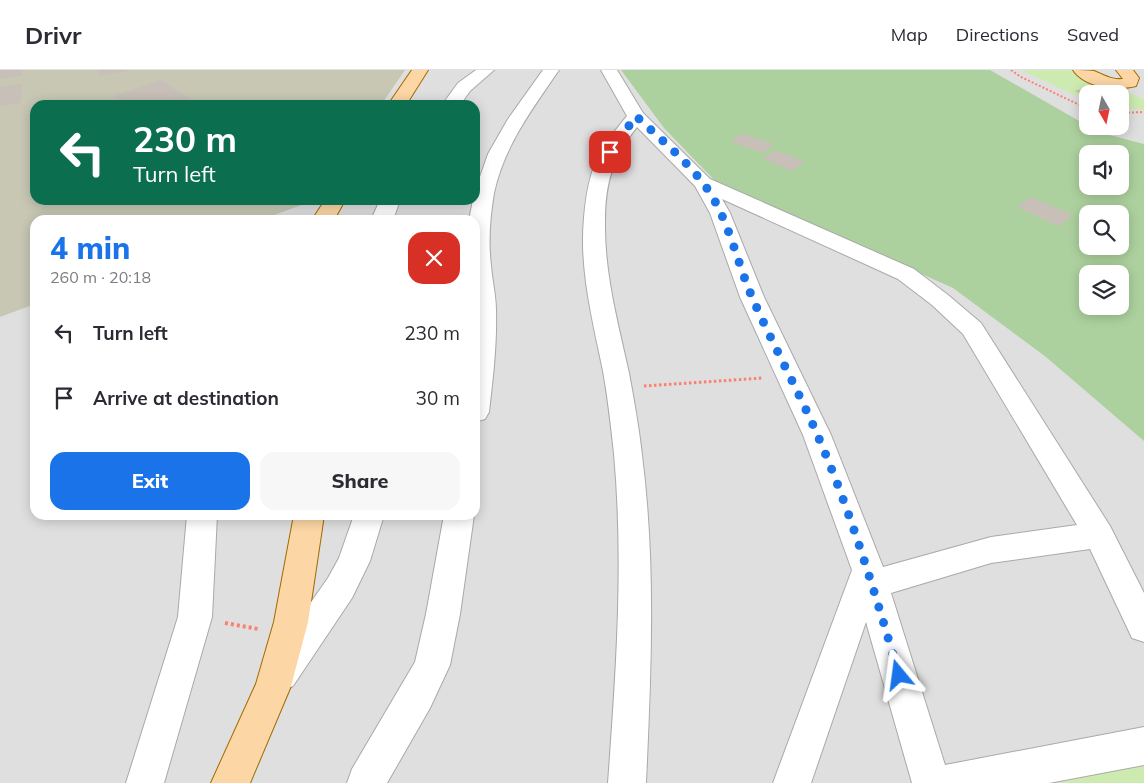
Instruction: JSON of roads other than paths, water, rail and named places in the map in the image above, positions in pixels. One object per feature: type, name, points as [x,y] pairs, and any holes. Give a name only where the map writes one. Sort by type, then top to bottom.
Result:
[{"type":"main road","points":[[400,100],[420,70]]},
{"type":"main road","points":[[1081,70],[1098,80],[1116,84],[1130,82],[1131,78],[1124,70]]},
{"type":"main road","points":[[230,783],[273,686],[288,635],[308,520]]},
{"type":"street","points":[[454,100],[464,87],[486,70]]},
{"type":"street","points":[[480,224],[486,187],[500,148],[526,105],[551,70]]},
{"type":"street","points":[[609,70],[636,116],[703,183],[720,212],[752,297],[817,435],[870,577],[930,783]]},
{"type":"street","points":[[627,783],[635,624],[635,546],[631,477],[593,242],[597,195],[605,161],[615,143],[636,116]]},
{"type":"street","points":[[703,183],[906,274],[930,290],[972,329],[1099,536],[1144,627]]},
{"type":"street","points":[[480,277],[484,307],[480,371]]},
{"type":"street","points":[[145,783],[194,617],[202,520]]},
{"type":"street","points":[[273,686],[340,588],[354,561],[367,520]]},
{"type":"street","points":[[366,783],[417,696],[432,665],[443,614],[458,520]]},
{"type":"street","points":[[870,577],[991,550],[1099,536]]},
{"type":"street","points":[[792,783],[870,577]]},
{"type":"street","points":[[949,783],[1144,746]]}]
